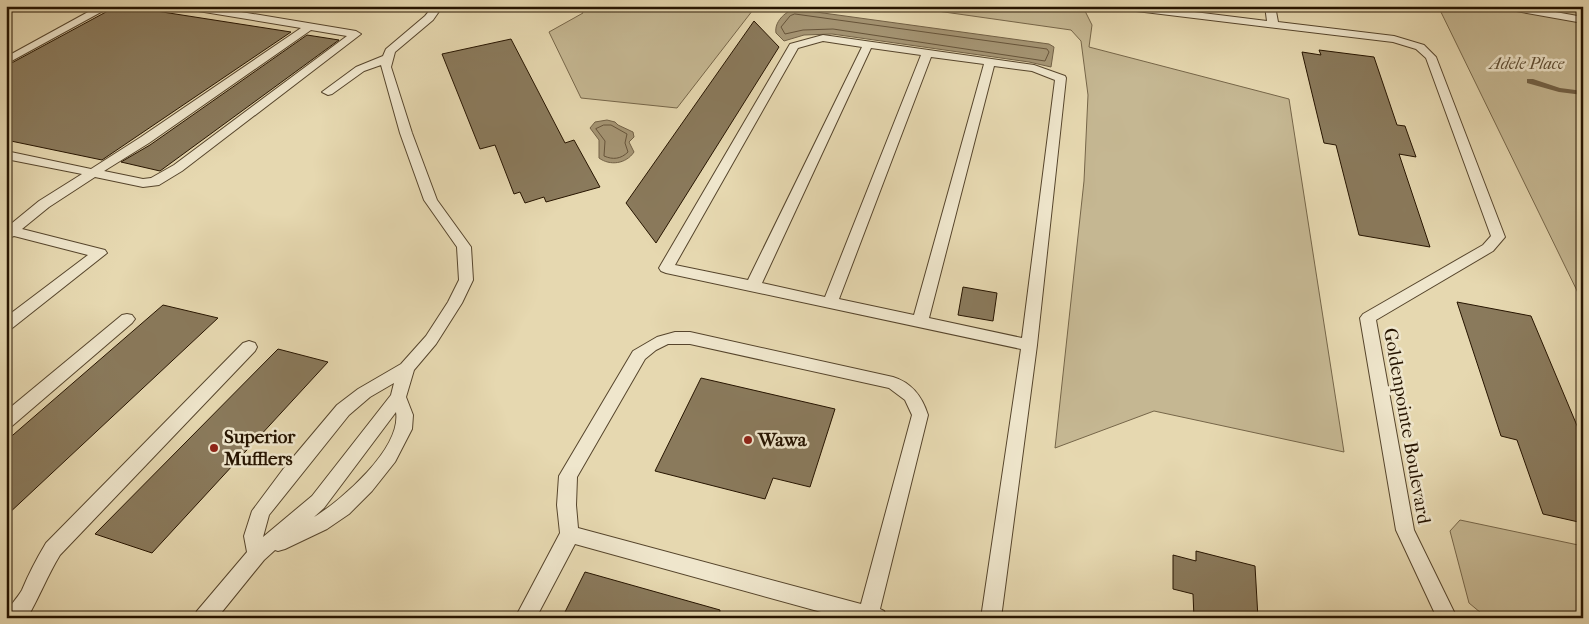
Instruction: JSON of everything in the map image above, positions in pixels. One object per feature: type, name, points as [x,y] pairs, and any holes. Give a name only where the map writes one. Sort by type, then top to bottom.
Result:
[{"type":"lane","points":[[6,61],[107,6]]},
{"type":"lane","points":[[6,155],[92,174],[143,183],[154,182],[178,168],[356,34],[186,6]]},
{"type":"lane","points":[[257,554],[253,536],[261,511],[343,410],[364,393],[407,368],[431,340],[455,303],[466,280],[464,248],[431,200],[406,134],[386,67],[386,59],[390,51],[429,18],[435,10],[435,6]]},
{"type":"lane","points":[[1270,6],[1272,25]]},
{"type":"lane","points":[[1505,6],[1583,20]]},
{"type":"lane","name":"Goldenpointe Boulevard","points":[[1128,8],[1394,39],[1420,47],[1431,57],[1498,238],[1488,248],[1368,318],[1405,530],[1447,618]]},
{"type":"lane","points":[[9,233],[44,204],[145,140],[310,26]]},
{"type":"lane","points":[[991,618],[1029,345],[1060,78],[1034,68],[823,38],[794,46],[666,268],[1029,345]]},
{"type":"lane","points":[[753,286],[868,44]]},
{"type":"lane","points":[[830,303],[927,53]]},
{"type":"lane","points":[[328,92],[360,69],[386,59]]},
{"type":"lane","points":[[920,322],[990,62]]},
{"type":"lane","points":[[6,325],[100,253],[9,233]]},
{"type":"lane","points":[[6,421],[127,319]]},
{"type":"lane","points":[[525,618],[570,534],[565,495],[568,476],[639,355],[650,345],[674,336],[690,338],[893,383],[906,389],[915,400],[920,415],[871,617],[570,534]]},
{"type":"lane","points":[[15,618],[53,549],[82,516],[250,347]]},
{"type":"lane","points":[[204,618],[257,554],[318,502],[398,396],[407,368]]},
{"type":"lane","points":[[257,554],[333,515],[352,500],[370,481],[393,452],[400,438],[406,419],[398,396]]},
{"type":"green space","points":[[579,6],[756,6],[677,108],[581,98],[549,32],[583,13]]},
{"type":"green space","points":[[902,6],[1085,6],[1084,9],[1092,25],[1089,47],[1289,99],[1344,452],[1154,411],[1055,448],[1084,181],[1088,95],[1081,41],[1071,30]]},
{"type":"green space","name":"Adele Place","points":[[1438,6],[1583,6],[1583,303]]},
{"type":"green space","points":[[1460,520],[1583,546],[1583,618],[1487,618],[1469,603],[1450,531]]},
{"type":"water","points":[[794,9],[1049,44],[1054,47],[1051,67],[1029,62],[832,34],[804,35],[784,41],[776,33],[778,21],[787,12]]},
{"type":"water","points":[[607,120],[615,122],[633,132],[634,137],[629,142],[634,152],[627,159],[613,163],[599,158],[599,140],[590,128],[595,122]]},
{"type":"building","points":[[117,6],[291,32],[102,160],[6,140],[6,66]]},
{"type":"building","points":[[754,21],[779,47],[656,243],[626,203]]},
{"type":"building","points":[[307,35],[339,40],[160,171],[121,162],[150,145]]},
{"type":"building","points":[[511,39],[565,143],[574,140],[600,187],[546,202],[544,197],[525,203],[520,192],[514,194],[495,145],[480,149],[442,54]]},
{"type":"building","points":[[1319,50],[1374,57],[1397,125],[1405,126],[1416,157],[1399,154],[1430,247],[1359,235],[1336,145],[1324,143],[1302,52],[1321,55]]},
{"type":"building","points":[[963,287],[997,293],[993,321],[958,315]]},
{"type":"building","points":[[1457,302],[1531,316],[1578,428],[1583,429],[1583,523],[1543,514],[1517,440],[1501,436]]},
{"type":"building","points":[[163,305],[218,318],[6,516],[6,441]]},
{"type":"building","name":"Superior Mufflers","points":[[278,349],[328,362],[152,553],[95,534]]},
{"type":"building","name":"Wawa","points":[[701,378],[835,409],[810,487],[773,478],[765,499],[655,471]]},
{"type":"building","points":[[1196,551],[1255,566],[1258,618],[1194,618],[1193,594],[1173,589],[1173,555],[1196,561]]},
{"type":"building","points":[[585,572],[720,610],[719,618],[562,618]]},
{"type":"waterway","points":[[1530,81],[1559,90],[1583,93]]},
{"type":"place","name":"Wawa","points":[[748,440]]},
{"type":"place","name":"Superior Mufflers","points":[[214,448]]}]
